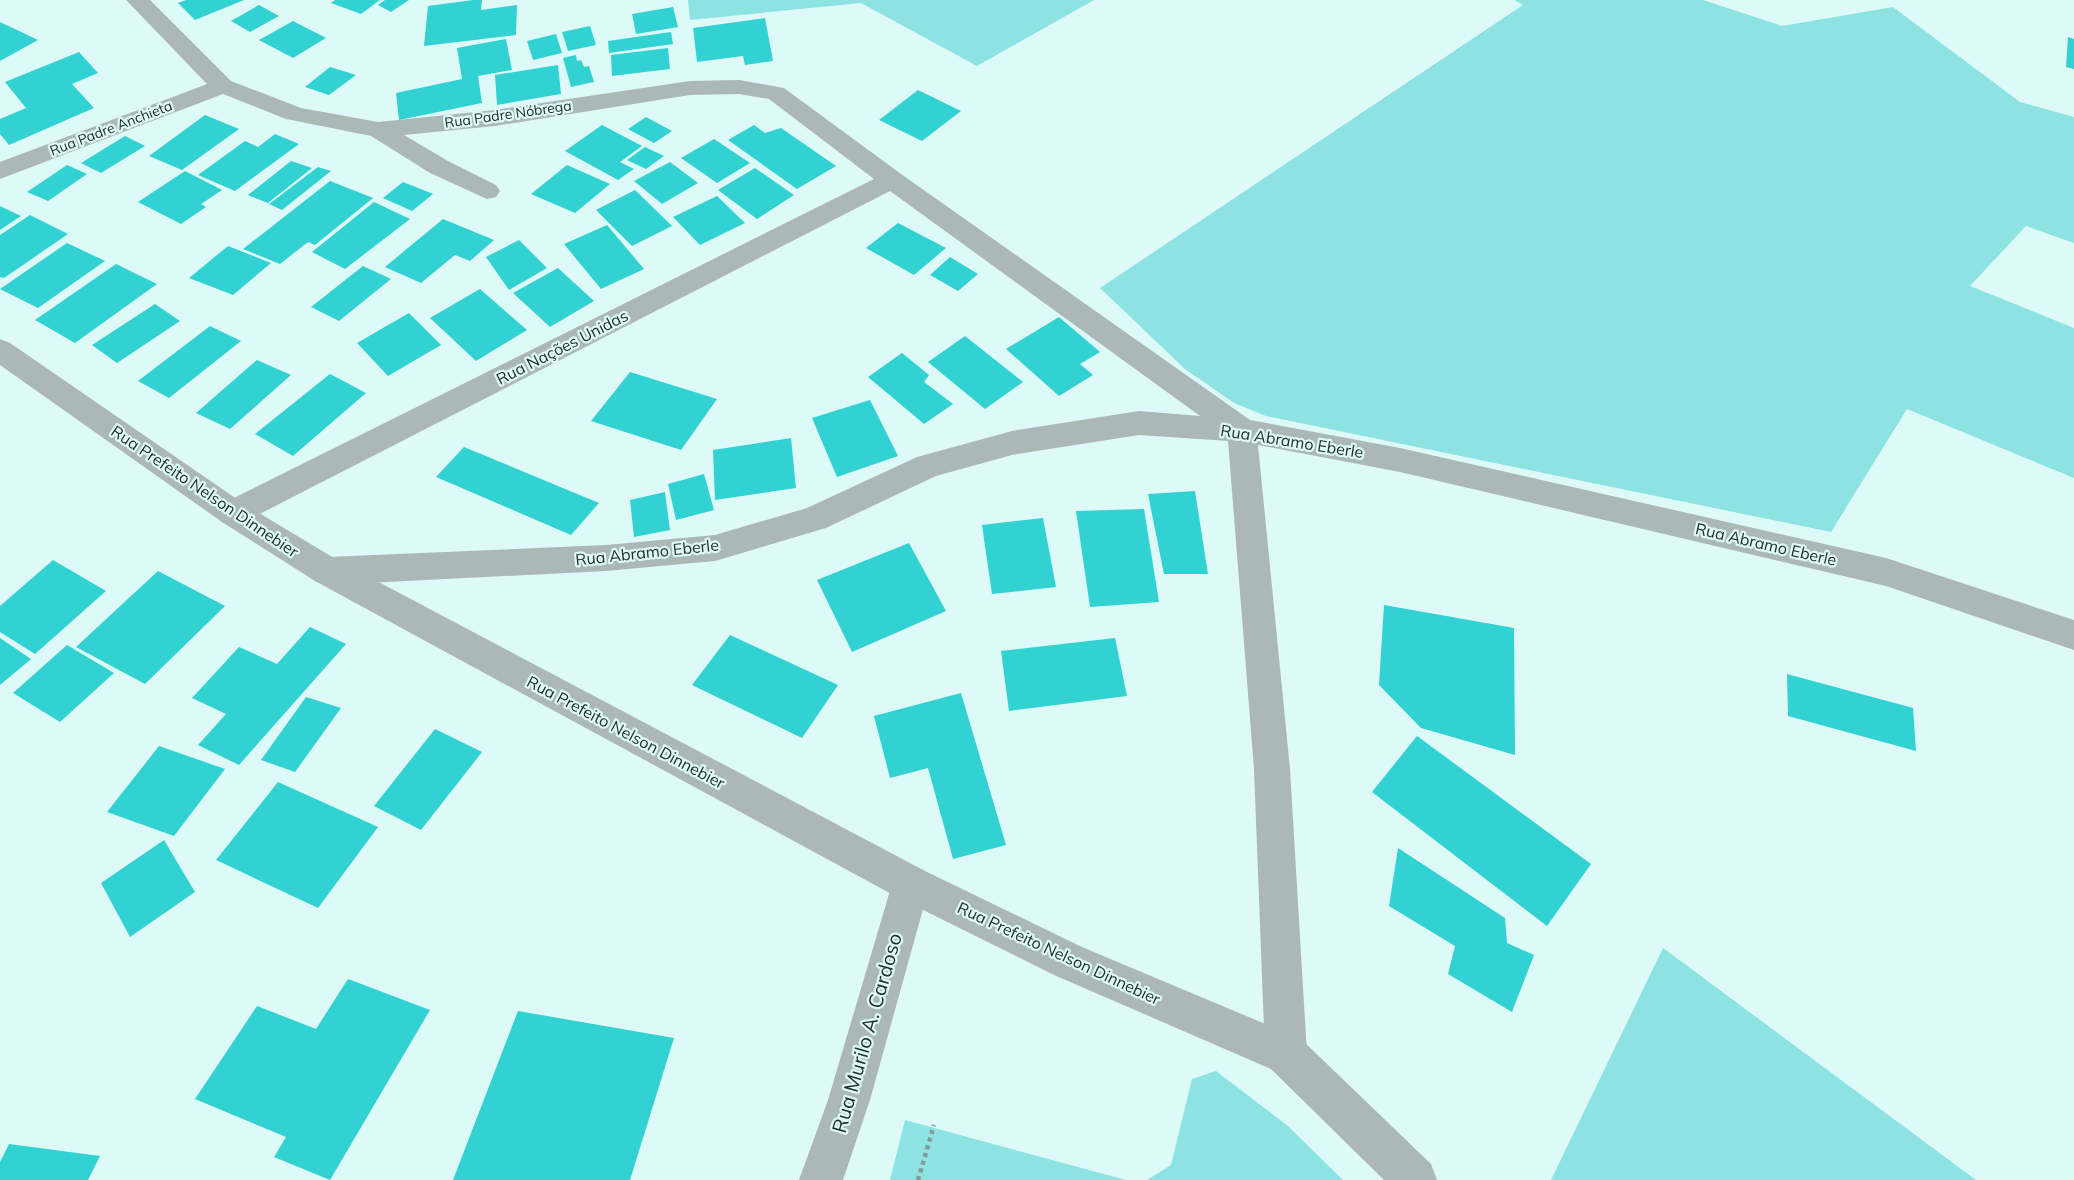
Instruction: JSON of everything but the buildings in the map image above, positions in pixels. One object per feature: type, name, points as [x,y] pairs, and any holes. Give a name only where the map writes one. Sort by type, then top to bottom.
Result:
[{"type":"street","name":"Rua Padre Nóbrega","points":[[137,0],[223,86],[295,114],[378,130],[495,117],[690,88],[739,87],[776,93],[892,180],[1242,430]]},
{"type":"street","name":"Rua Padre Anchieta","points":[[0,171],[223,86]]},
{"type":"street","points":[[378,130],[439,167],[488,191]]},
{"type":"street","name":"Rua Nações Unidas","points":[[233,513],[892,180]]},
{"type":"street","name":"Rua Prefeito Nelson Dinnebier","points":[[0,350],[233,513],[327,572],[911,884],[1068,961],[1286,1054]]},
{"type":"street","name":"Rua Abramo Eberle","points":[[327,572],[606,558],[715,548],[815,519],[928,466],[1012,443],[1139,423],[1242,430],[1400,460],[1886,572],[2074,635]]},
{"type":"street","points":[[1242,430],[1272,769],[1286,1054],[1415,1180]]},
{"type":"street","name":"Rua Murilo A. Cardoso","points":[[821,1180],[849,1100],[911,884]]},
{"type":"path","points":[[918,1180],[934,1125]]},
{"type":"shaded area","points":[[688,0],[1094,0],[977,66],[861,3],[690,20]]},
{"type":"shaded area","points":[[1514,0],[1703,0],[1782,26],[1893,7],[2020,102],[2074,117],[2074,243],[2026,226],[1970,286],[2074,328],[2074,478],[1907,409],[1831,532],[1266,416],[1234,403],[1185,369],[1100,288],[1523,5]]},
{"type":"shaded area","points":[[1663,948],[1976,1180],[1551,1180]]},
{"type":"shaded area","points":[[1216,1071],[1288,1126],[1343,1180],[1147,1180],[1171,1165],[1192,1079]]},
{"type":"shaded area","points":[[905,1120],[1126,1180],[890,1180]]}]
